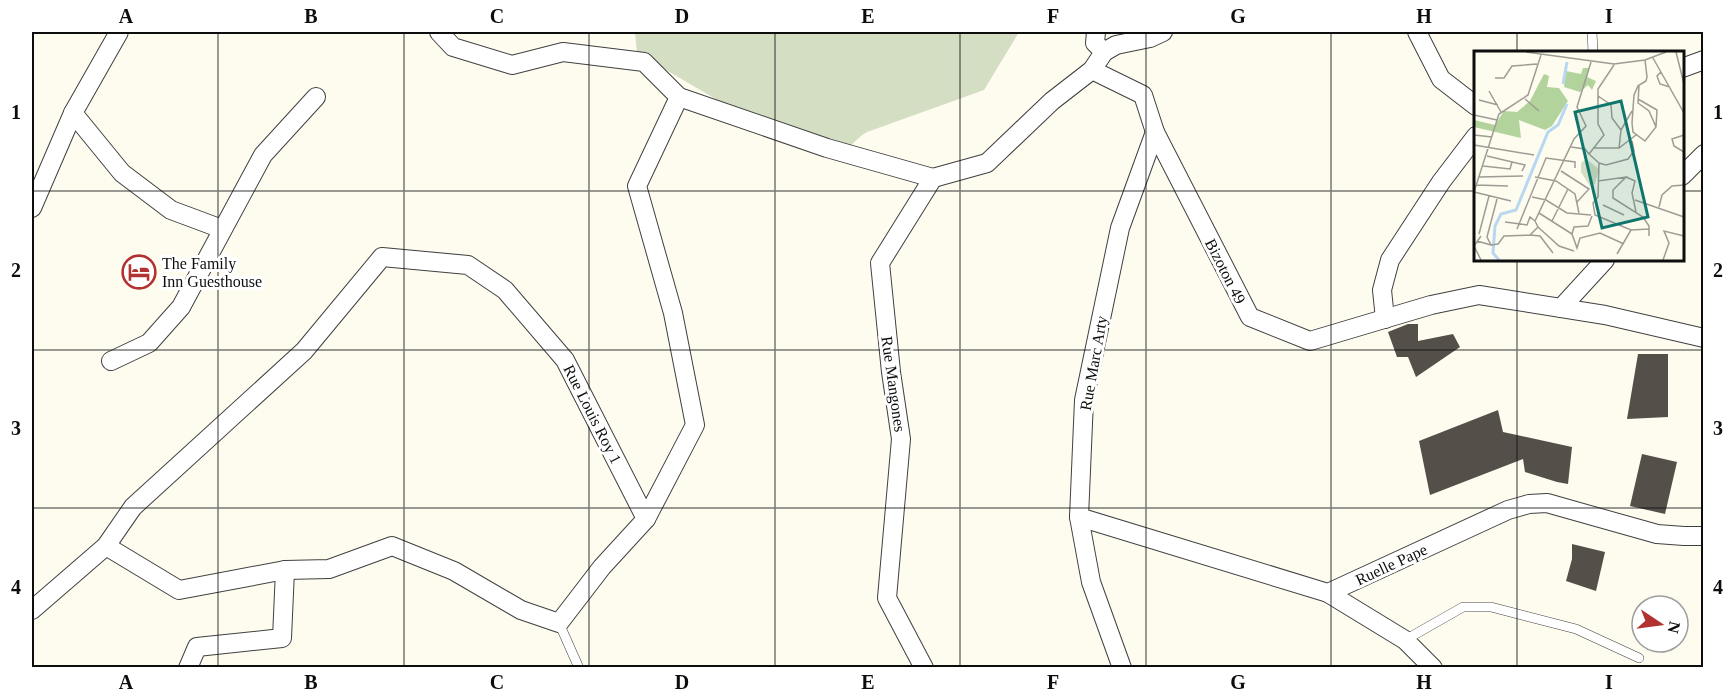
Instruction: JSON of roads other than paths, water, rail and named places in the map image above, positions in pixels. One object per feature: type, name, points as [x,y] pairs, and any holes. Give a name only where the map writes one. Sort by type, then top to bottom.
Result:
[{"type":"street","points":[[32,208],[73,113],[119,32]]},
{"type":"street","points":[[439,32],[453,47],[512,65],[563,52],[644,62],[679,97],[827,148],[933,178],[987,163],[1052,101],[1092,70],[1104,52],[1116,45],[1150,38],[1163,32]]},
{"type":"street","points":[[1096,32],[1095,43],[1104,52]]},
{"type":"street","points":[[1417,32],[1441,79],[1474,104]]},
{"type":"street","points":[[1684,68],[1704,60]]},
{"type":"street","name":"Bizoton 49","points":[[1092,70],[1143,95],[1155,132],[1250,317],[1310,340],[1431,305],[1479,295],[1605,315],[1704,338]]},
{"type":"street","points":[[111,361],[148,343],[181,307],[263,155],[316,97]]},
{"type":"street","points":[[106,546],[179,590],[285,570],[329,569],[392,546],[454,571],[521,610],[559,622],[602,567],[646,519],[695,424],[673,313],[636,186],[679,97]]},
{"type":"street","points":[[73,113],[122,173],[171,210],[222,229]]},
{"type":"street","name":"Rue Marc Arty","points":[[1122,668],[1091,582],[1078,517],[1084,400],[1120,228],[1155,132]]},
{"type":"street","points":[[1385,319],[1382,290],[1390,260],[1441,182],[1474,139]]},
{"type":"street","points":[[1684,175],[1704,154]]},
{"type":"street","name":"Rue Mangones","points":[[924,668],[887,598],[901,439],[891,372],[880,263],[933,178]]},
{"type":"street","name":"Rue Louis Roy 1","points":[[32,610],[106,546],[133,507],[304,351],[382,257],[468,265],[505,290],[565,360],[646,519]]},
{"type":"street","points":[[1562,308],[1604,261]]},
{"type":"street","name":"Ruelle Pape","points":[[1328,593],[1508,510],[1529,504],[1547,503],[1657,534],[1704,536]]},
{"type":"street","points":[[1078,517],[1328,593],[1405,640],[1433,668]]},
{"type":"street","points":[[188,668],[197,647],[282,638],[285,570]]},
{"type":"lane","points":[[1592,32],[1593,51]]},
{"type":"lane","points":[[1405,640],[1463,607],[1491,607],[1576,629],[1640,658]]},
{"type":"lane","points":[[559,622],[579,668]]},
{"type":"place","name":"The Family Inn Guesthouse","points":[[139,272]]}]
